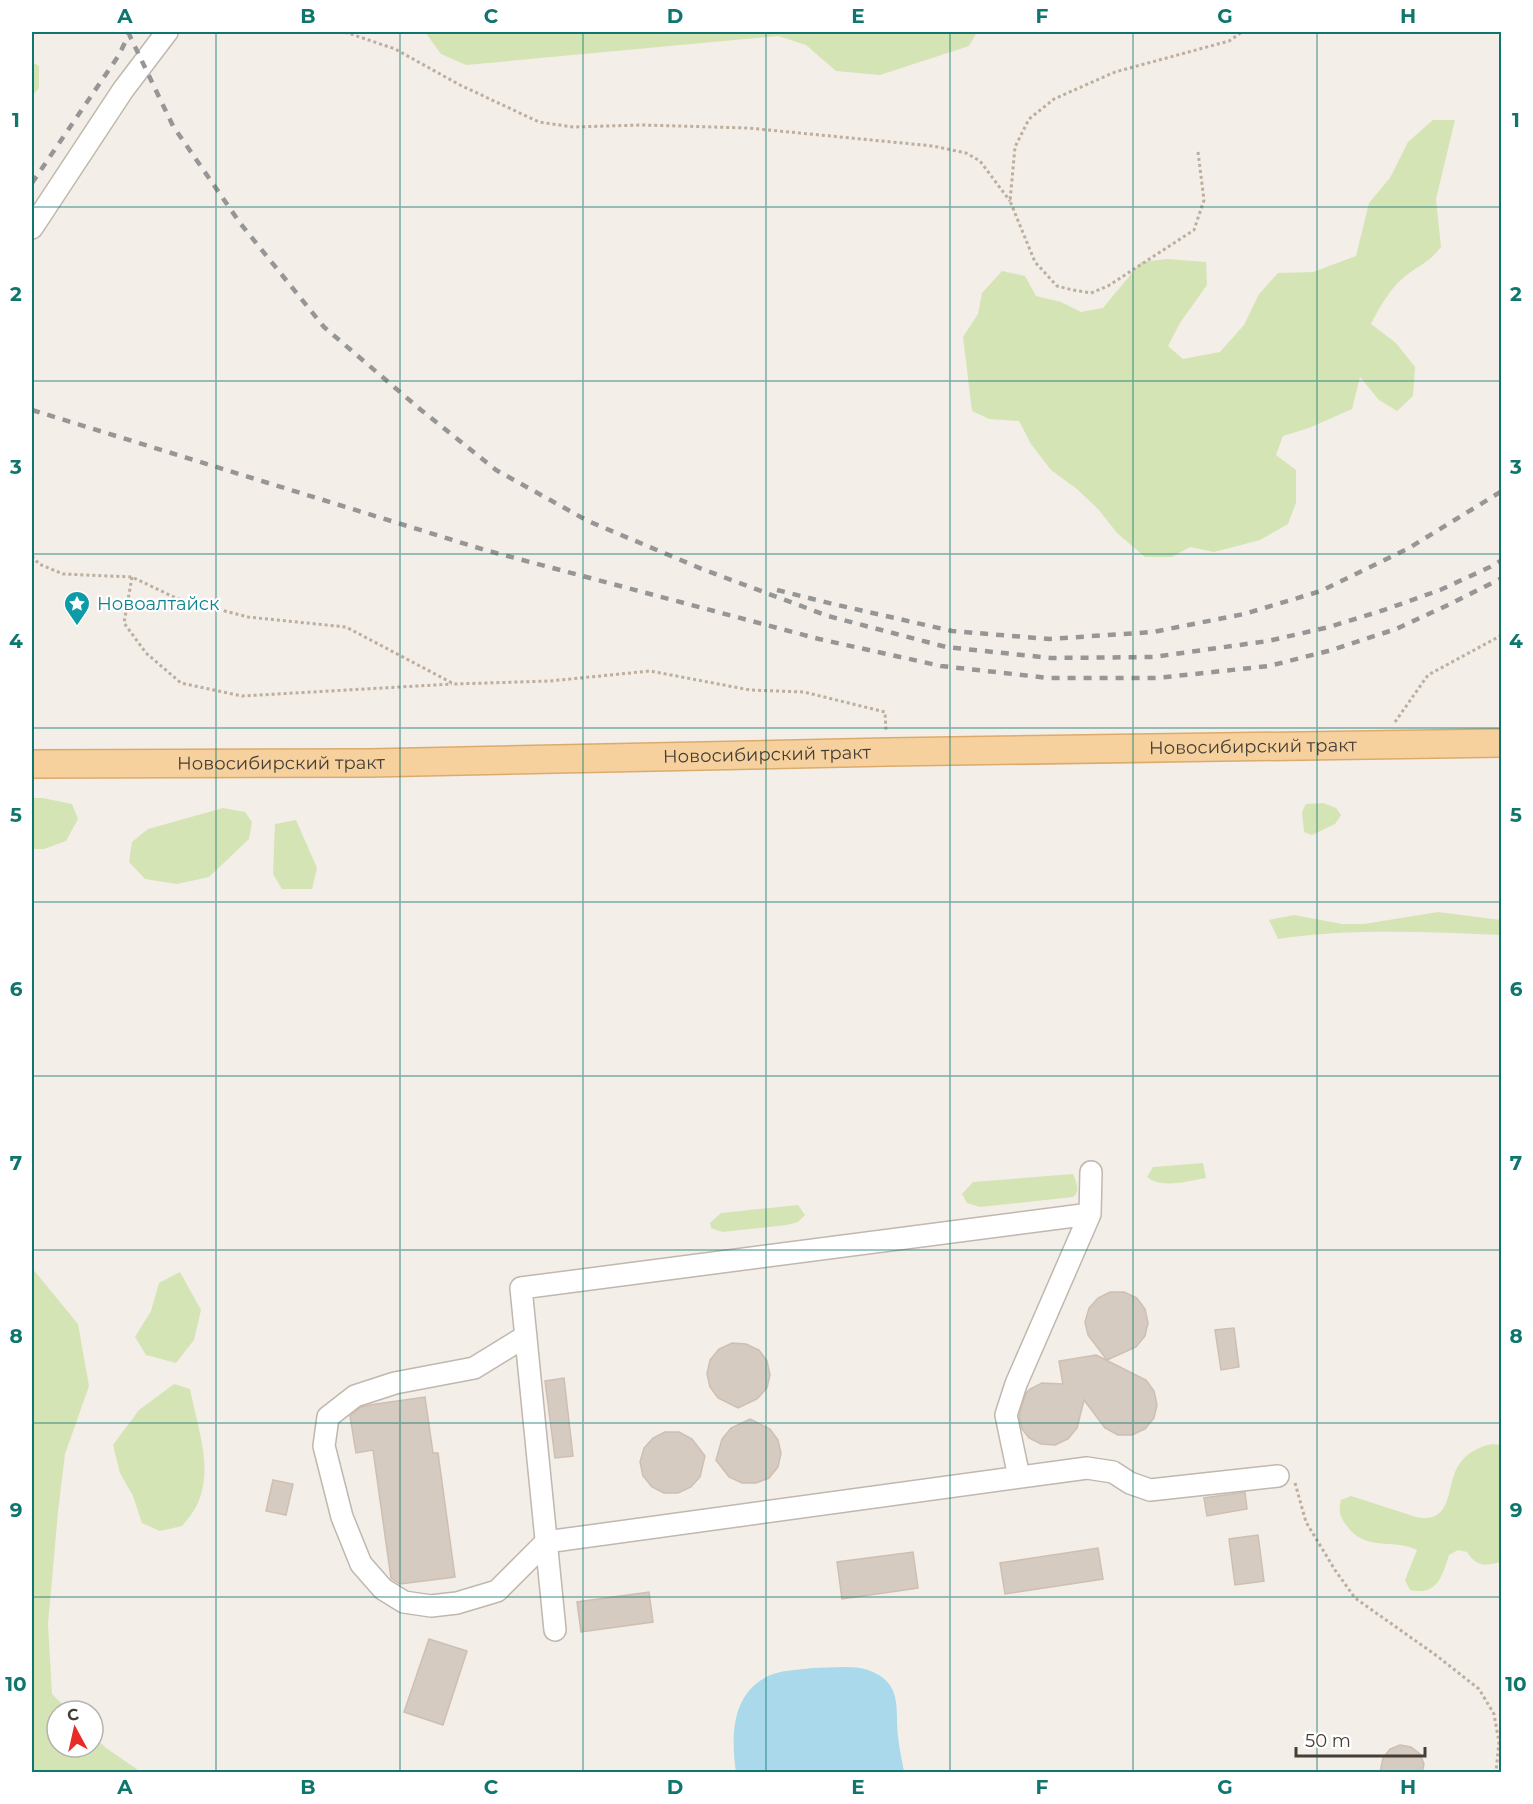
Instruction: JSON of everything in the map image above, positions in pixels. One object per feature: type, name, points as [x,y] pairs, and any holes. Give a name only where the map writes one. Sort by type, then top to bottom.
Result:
[{"type":"main road","name":"Новосибирский тракт","points":[[32,764],[312,763],[1502,743]]},
{"type":"main road","points":[[32,749],[246,755],[312,763]]},
{"type":"street","points":[[32,228],[123,90],[166,32]]},
{"type":"street","points":[[1019,1477],[1006,1415],[1016,1384],[1090,1214],[1090,1172]]},
{"type":"street","points":[[555,1630],[521,1288],[1090,1214]]},
{"type":"street","points":[[526,1336],[474,1368],[395,1383],[355,1396],[328,1417],[324,1446],[342,1517],[361,1564],[383,1589],[404,1602],[431,1606],[457,1603],[497,1591],[546,1542],[1087,1468],[1113,1472],[1130,1483],[1150,1490],[1278,1476]]},
{"type":"path","points":[[345,32],[395,49],[460,85],[539,122],[573,127],[642,125],[748,128],[933,146],[966,153],[980,161],[1010,201],[1035,262],[1058,286],[1073,290],[1091,292],[1108,286],[1194,230],[1204,200],[1198,152]]},
{"type":"path","points":[[1010,201],[1015,147],[1029,119],[1054,99],[1115,72],[1228,41],[1242,32]]},
{"type":"path","points":[[32,556],[39,564],[63,574],[132,577],[178,599],[248,617],[346,627],[454,684]]},
{"type":"path","points":[[132,577],[124,623],[146,653],[181,682],[242,696],[550,681],[650,671],[750,690],[804,692],[885,712],[888,752]]},
{"type":"path","points":[[1378,745],[1428,675],[1502,635]]},
{"type":"path","points":[[1278,1476],[1293,1476],[1306,1522],[1355,1598],[1479,1689],[1494,1714],[1499,1742],[1496,1773]]},
{"type":"green space","points":[[425,32],[977,32],[969,46],[880,75],[836,71],[806,45],[778,36],[466,65],[441,54]]},
{"type":"green space","points":[[32,62],[39,66],[39,88],[32,96]]},
{"type":"green space","points":[[1433,120],[1455,120],[1436,199],[1441,247],[1429,260],[1408,274],[1391,290],[1371,324],[1396,343],[1415,367],[1413,396],[1397,411],[1379,400],[1360,377],[1352,409],[1309,428],[1283,436],[1276,455],[1296,470],[1296,503],[1288,524],[1260,540],[1214,552],[1190,547],[1172,557],[1145,557],[1117,533],[1099,510],[1077,489],[1051,470],[1031,444],[1019,421],[989,419],[972,411],[963,337],[978,314],[982,293],[1002,271],[1025,276],[1036,296],[1061,302],[1081,312],[1103,308],[1141,262],[1168,259],[1206,262],[1207,285],[1180,323],[1168,346],[1183,359],[1220,352],[1244,325],[1259,294],[1278,273],[1313,272],[1356,256],[1369,203],[1390,178],[1408,142]]},
{"type":"green space","points":[[32,798],[72,804],[78,819],[66,841],[44,849],[32,849]]},
{"type":"green space","points":[[1323,803],[1336,808],[1341,815],[1335,824],[1312,835],[1304,832],[1302,812],[1306,804]]},
{"type":"green space","points":[[223,808],[245,812],[252,822],[249,839],[209,877],[177,884],[145,879],[129,862],[132,842],[148,829]]},
{"type":"green space","points":[[296,820],[317,868],[312,889],[282,889],[273,874],[275,824]]},
{"type":"green space","points":[[1438,912],[1501,920],[1501,935],[1362,932],[1278,939],[1269,920],[1294,915],[1342,924],[1364,924]]},
{"type":"green space","points":[[1203,1163],[1206,1178],[1160,1183],[1147,1177],[1153,1167]]},
{"type":"green space","points":[[1073,1174],[1077,1189],[1073,1197],[980,1207],[967,1203],[962,1194],[973,1182]]},
{"type":"green space","points":[[798,1205],[805,1215],[798,1222],[787,1225],[722,1232],[711,1228],[710,1223],[721,1213]]},
{"type":"green space","points":[[32,1268],[78,1324],[89,1386],[65,1454],[58,1512],[48,1624],[52,1694],[57,1699],[45,1699],[45,1759],[105,1759],[105,1747],[141,1772],[32,1772]]},
{"type":"green space","points":[[180,1272],[201,1310],[194,1340],[176,1363],[146,1355],[135,1337],[151,1311],[159,1283]]},
{"type":"green space","points":[[174,1384],[190,1389],[203,1448],[204,1478],[196,1507],[182,1526],[160,1531],[142,1523],[133,1496],[120,1473],[113,1445],[139,1410]]},
{"type":"green space","points":[[1493,1444],[1501,1445],[1501,1562],[1478,1563],[1467,1552],[1458,1550],[1449,1555],[1437,1583],[1426,1590],[1410,1590],[1405,1580],[1417,1550],[1362,1539],[1354,1534],[1340,1514],[1341,1500],[1351,1496],[1416,1517],[1428,1518],[1436,1515],[1446,1502],[1454,1474],[1464,1458],[1473,1451]]},
{"type":"water","points":[[812,1668],[862,1668],[879,1675],[887,1682],[895,1697],[898,1740],[904,1772],[736,1772],[734,1732],[736,1718],[746,1695],[754,1685],[766,1677]]},
{"type":"building","points":[[1110,1292],[1124,1292],[1137,1298],[1145,1309],[1148,1323],[1145,1336],[1136,1347],[1107,1360],[1088,1335],[1085,1322],[1089,1308],[1098,1298]]},
{"type":"building","points":[[1234,1328],[1239,1367],[1221,1370],[1215,1330]]},
{"type":"building","points":[[732,1343],[746,1344],[759,1350],[767,1361],[770,1375],[767,1388],[757,1399],[738,1408],[718,1398],[710,1387],[707,1374],[710,1360],[719,1349]]},
{"type":"building","points":[[1096,1355],[1146,1380],[1154,1391],[1157,1405],[1154,1418],[1145,1429],[1132,1435],[1118,1435],[1105,1428],[1084,1400],[1077,1428],[1068,1439],[1055,1445],[1041,1444],[1029,1438],[1022,1429],[1019,1416],[1026,1393],[1042,1383],[1063,1384],[1059,1361]]},
{"type":"building","points":[[564,1378],[573,1456],[555,1458],[545,1381]]},
{"type":"building","points":[[425,1397],[433,1453],[438,1453],[455,1577],[400,1584],[391,1578],[373,1450],[356,1453],[350,1416],[361,1407]]},
{"type":"building","points":[[750,1419],[770,1429],[778,1440],[781,1453],[778,1467],[769,1478],[756,1483],[742,1483],[729,1477],[716,1460],[722,1439],[731,1428]]},
{"type":"building","points":[[665,1432],[679,1432],[692,1439],[705,1456],[700,1477],[691,1487],[678,1493],[664,1493],[652,1487],[643,1476],[640,1462],[644,1448],[653,1438]]},
{"type":"building","points":[[273,1480],[293,1484],[286,1515],[266,1511]]},
{"type":"building","points":[[1245,1492],[1247,1509],[1207,1516],[1204,1498]]},
{"type":"building","points":[[1258,1535],[1264,1581],[1235,1585],[1229,1539]]},
{"type":"building","points":[[1098,1548],[1103,1579],[1005,1594],[1000,1563]]},
{"type":"building","points":[[913,1552],[918,1588],[842,1599],[837,1562]]},
{"type":"building","points":[[649,1592],[653,1622],[581,1632],[577,1602]]},
{"type":"building","points":[[429,1639],[467,1651],[443,1725],[404,1712]]},
{"type":"building","points":[[1400,1745],[1411,1747],[1420,1754],[1424,1764],[1422,1773],[1380,1773],[1383,1758],[1390,1749]]},
{"type":"railway","points":[[128,32],[173,126],[240,223],[324,327],[421,410],[496,470],[588,521],[702,569],[828,616],[946,647],[1051,658],[1153,657],[1268,641],[1329,627],[1440,590],[1502,560]]},
{"type":"railway","points":[[32,183],[119,55],[130,32]]},
{"type":"railway","points":[[32,410],[485,550],[819,639],[941,666],[1049,678],[1157,678],[1269,666],[1332,650],[1396,629],[1502,578]]},
{"type":"railway","points":[[777,590],[952,631],[1049,639],[1153,632],[1244,614],[1321,591],[1409,548],[1502,491]]},
{"type":"place","name":"Новоалтайск","points":[[77,627]]}]
